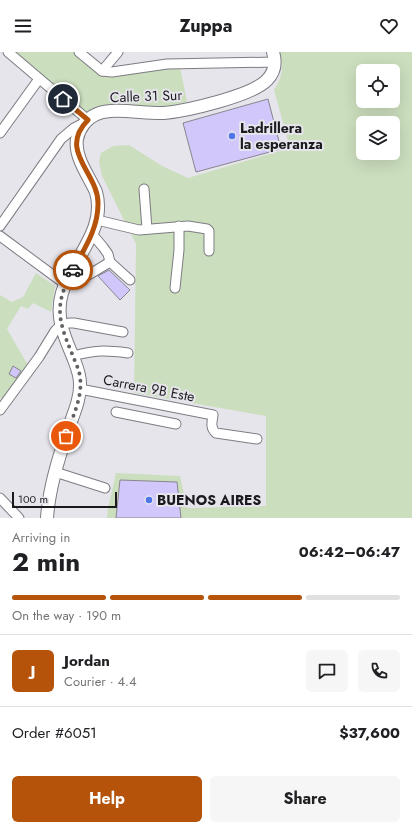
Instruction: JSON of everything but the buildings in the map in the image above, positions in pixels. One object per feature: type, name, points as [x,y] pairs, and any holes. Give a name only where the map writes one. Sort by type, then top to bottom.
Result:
[{"type":"main road","name":"Calle 31 Sur","points":[[86,122],[97,114],[107,112],[154,113],[178,111],[246,92],[258,86],[272,74],[274,57]]},
{"type":"main road","points":[[47,518],[55,472],[80,389],[79,372],[61,325],[60,302],[66,281],[92,234],[96,220],[98,199],[94,186],[79,158],[77,148],[77,137],[86,122]]},
{"type":"street","points":[[0,226],[61,139],[70,130],[86,122],[39,78],[8,52]]},
{"type":"street","points":[[79,52],[102,71],[112,72],[167,64],[274,57]]},
{"type":"street","name":"Calle 31 Sur","points":[[102,71],[118,52]]},
{"type":"street","points":[[0,133],[39,78]]},
{"type":"street","points":[[144,189],[147,229]]},
{"type":"street","points":[[96,220],[139,230],[179,226],[207,229],[209,251]]},
{"type":"street","points":[[175,288],[179,250],[179,226]]},
{"type":"street","points":[[92,234],[106,251],[110,262],[130,280]]},
{"type":"street","points":[[0,236],[66,281],[85,277],[110,262]]},
{"type":"street","points":[[0,410],[39,357],[51,335],[61,325],[74,323],[123,332]]},
{"type":"street","points":[[73,356],[92,351],[108,350],[128,353]]},
{"type":"street","name":"Carrera 9B Este","points":[[80,389],[214,415],[212,426],[216,433],[257,440]]},
{"type":"street","points":[[140,417],[144,401]]},
{"type":"street","points":[[116,412],[176,424]]},
{"type":"street","points":[[55,472],[105,488]]},
{"type":"street","points":[[1,501],[19,518]]},
{"type":"green space","points":[[12,52],[75,52],[99,71],[180,67],[187,102],[166,106],[128,106],[87,114]]},
{"type":"green space","points":[[280,52],[412,52],[412,518],[107,518],[116,473],[180,476],[187,508],[266,506],[266,416],[134,393],[136,244],[102,176],[99,162],[101,153],[113,146],[129,145],[162,166],[188,178],[290,148],[274,90],[281,76],[282,68]]},
{"type":"green space","points":[[36,273],[55,286],[51,312],[33,303],[28,309],[21,306],[7,329],[29,367],[3,399],[0,398],[0,295],[12,302],[23,297]]},
{"type":"way so far","points":[[66,436],[80,389],[80,378],[61,325],[59,308],[64,288],[73,270]]},
{"type":"place","name":"Ladrillera la esperanza","points":[[232,136]]},
{"type":"place","name":"BUENOS AIRES","points":[[149,500]]},
{"type":"route","points":[[63,99],[88,120],[84,123],[77,137],[77,153],[94,186],[98,199],[97,218],[92,234],[73,270]]}]
